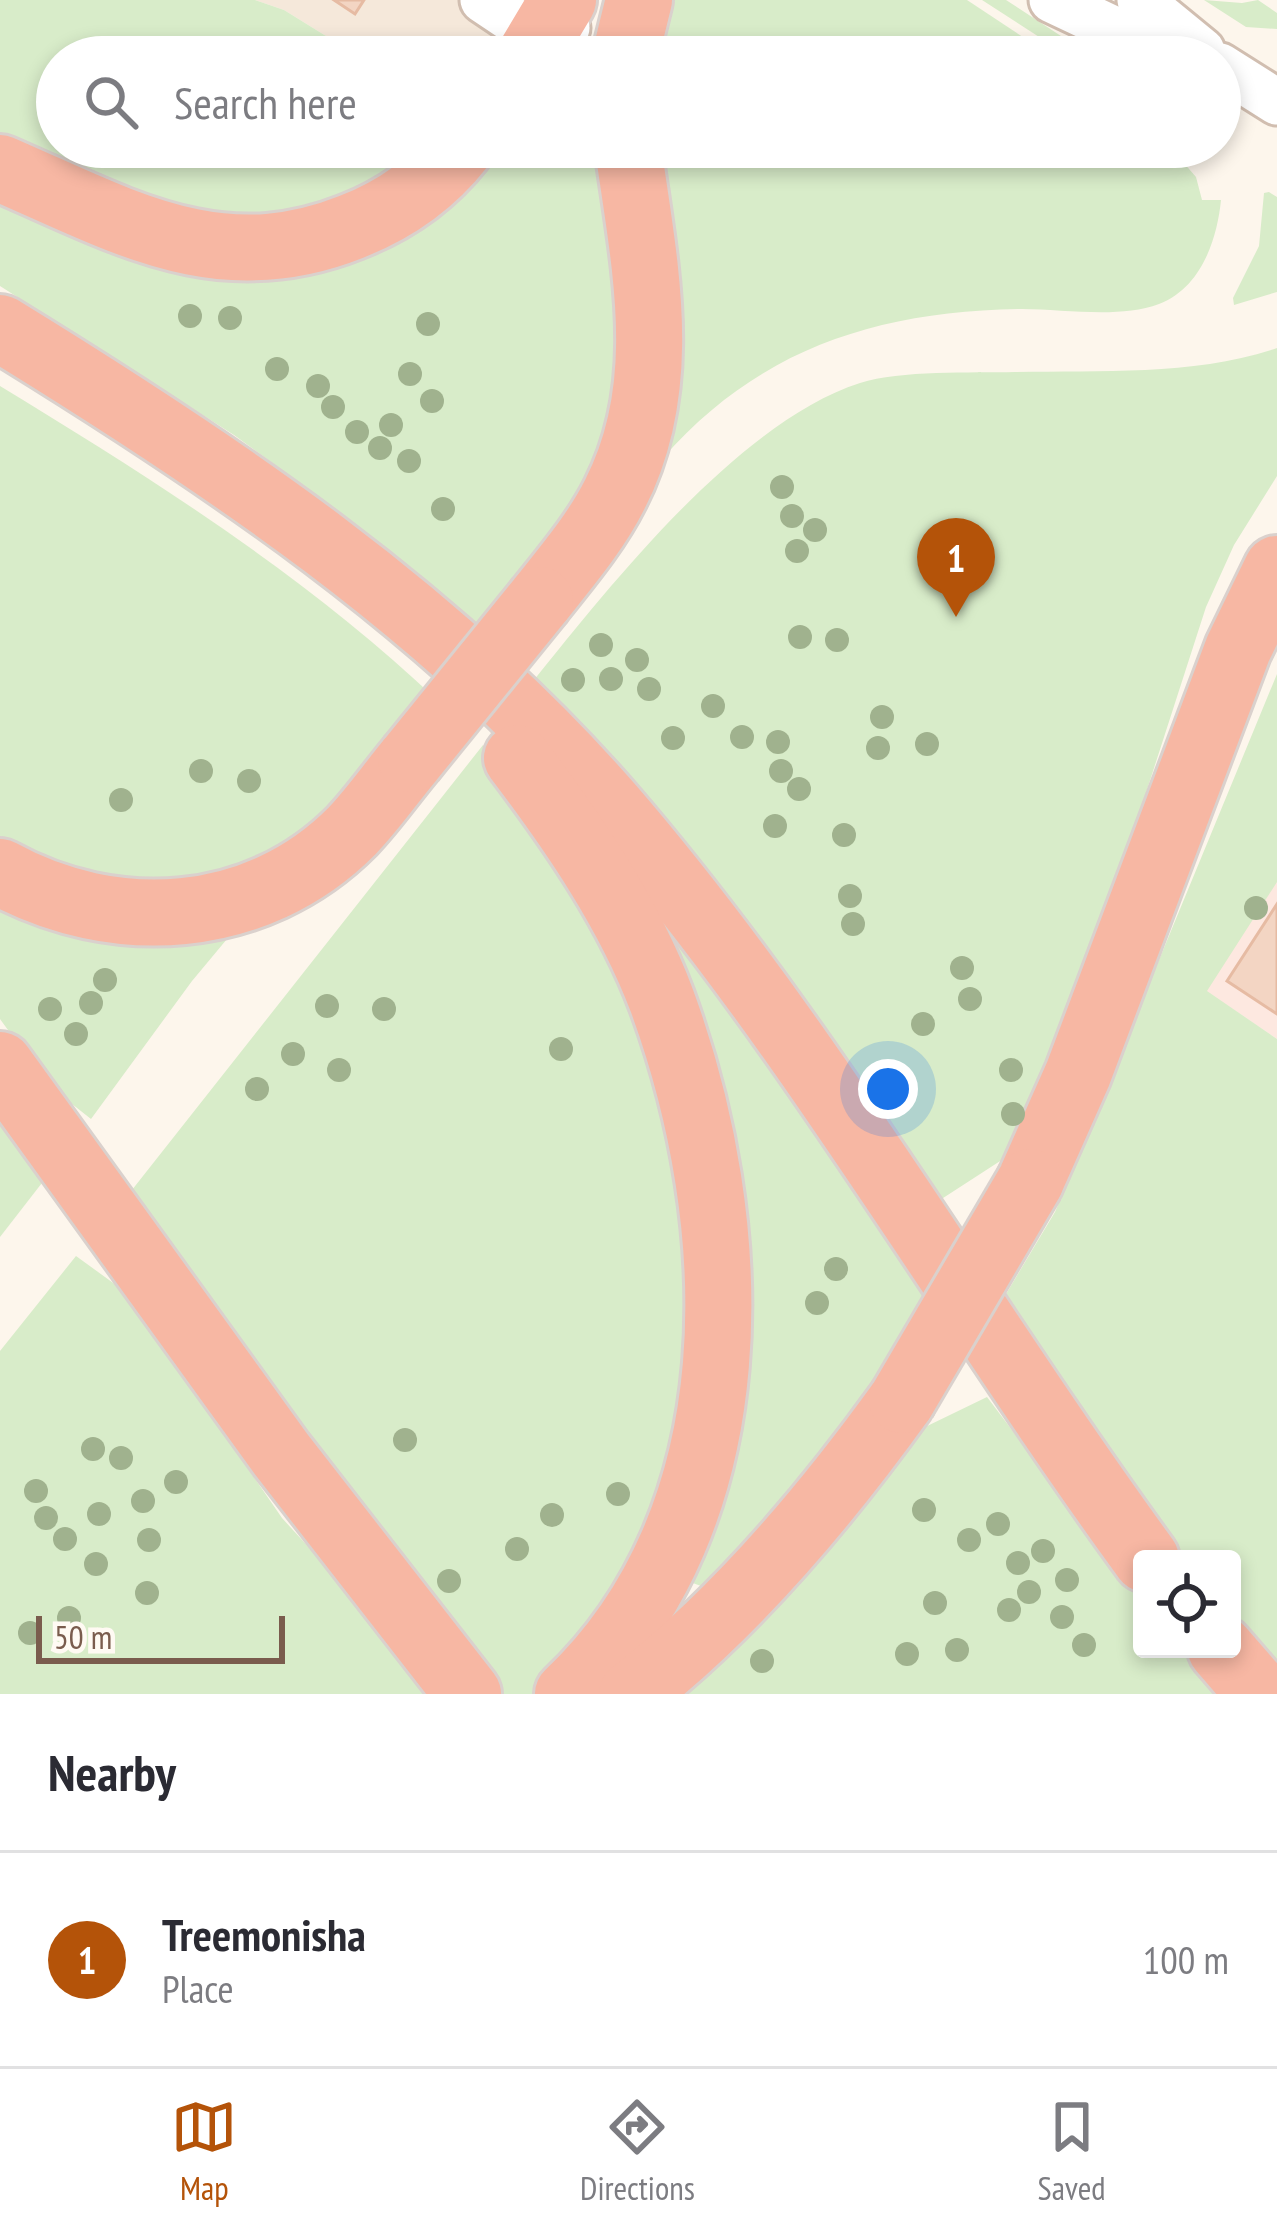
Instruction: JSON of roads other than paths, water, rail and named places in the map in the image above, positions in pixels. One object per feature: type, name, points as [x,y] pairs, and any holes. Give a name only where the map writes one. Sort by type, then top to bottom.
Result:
[{"type":"highway","points":[[630,36],[639,0]]},
{"type":"highway","points":[[0,168],[134,225],[185,242],[231,250],[283,247],[377,217],[419,190],[440,168]]},
{"type":"highway","points":[[0,872],[68,902],[114,912],[162,915],[214,908],[259,894],[309,866],[351,832],[591,535],[634,449],[647,399],[649,297],[631,168]]},
{"type":"highway","points":[[0,328],[141,415],[289,517],[403,607],[522,715],[610,806],[706,926],[817,1079],[1056,1435],[1140,1550]]},
{"type":"highway","points":[[613,1683],[798,1532],[902,1400],[1030,1182],[1078,1074],[1238,649],[1277,569]]},
{"type":"highway","points":[[403,607],[561,816],[618,910],[661,997],[705,1160],[718,1249],[720,1332],[707,1431],[697,1476],[672,1544],[639,1606],[613,1683]]},
{"type":"highway","points":[[15,1087],[402,1613],[468,1694]]},
{"type":"highway","points":[[1229,1658],[1260,1694]]},
{"type":"street","points":[[483,0],[544,32],[572,25],[593,0]]},
{"type":"street","points":[[1052,0],[1128,36]]},
{"type":"street","points":[[1140,0],[1184,36]]},
{"type":"street","points":[[1241,79],[1277,102]]},
{"type":"place","name":"Treemonisha","points":[[956,617]]}]
